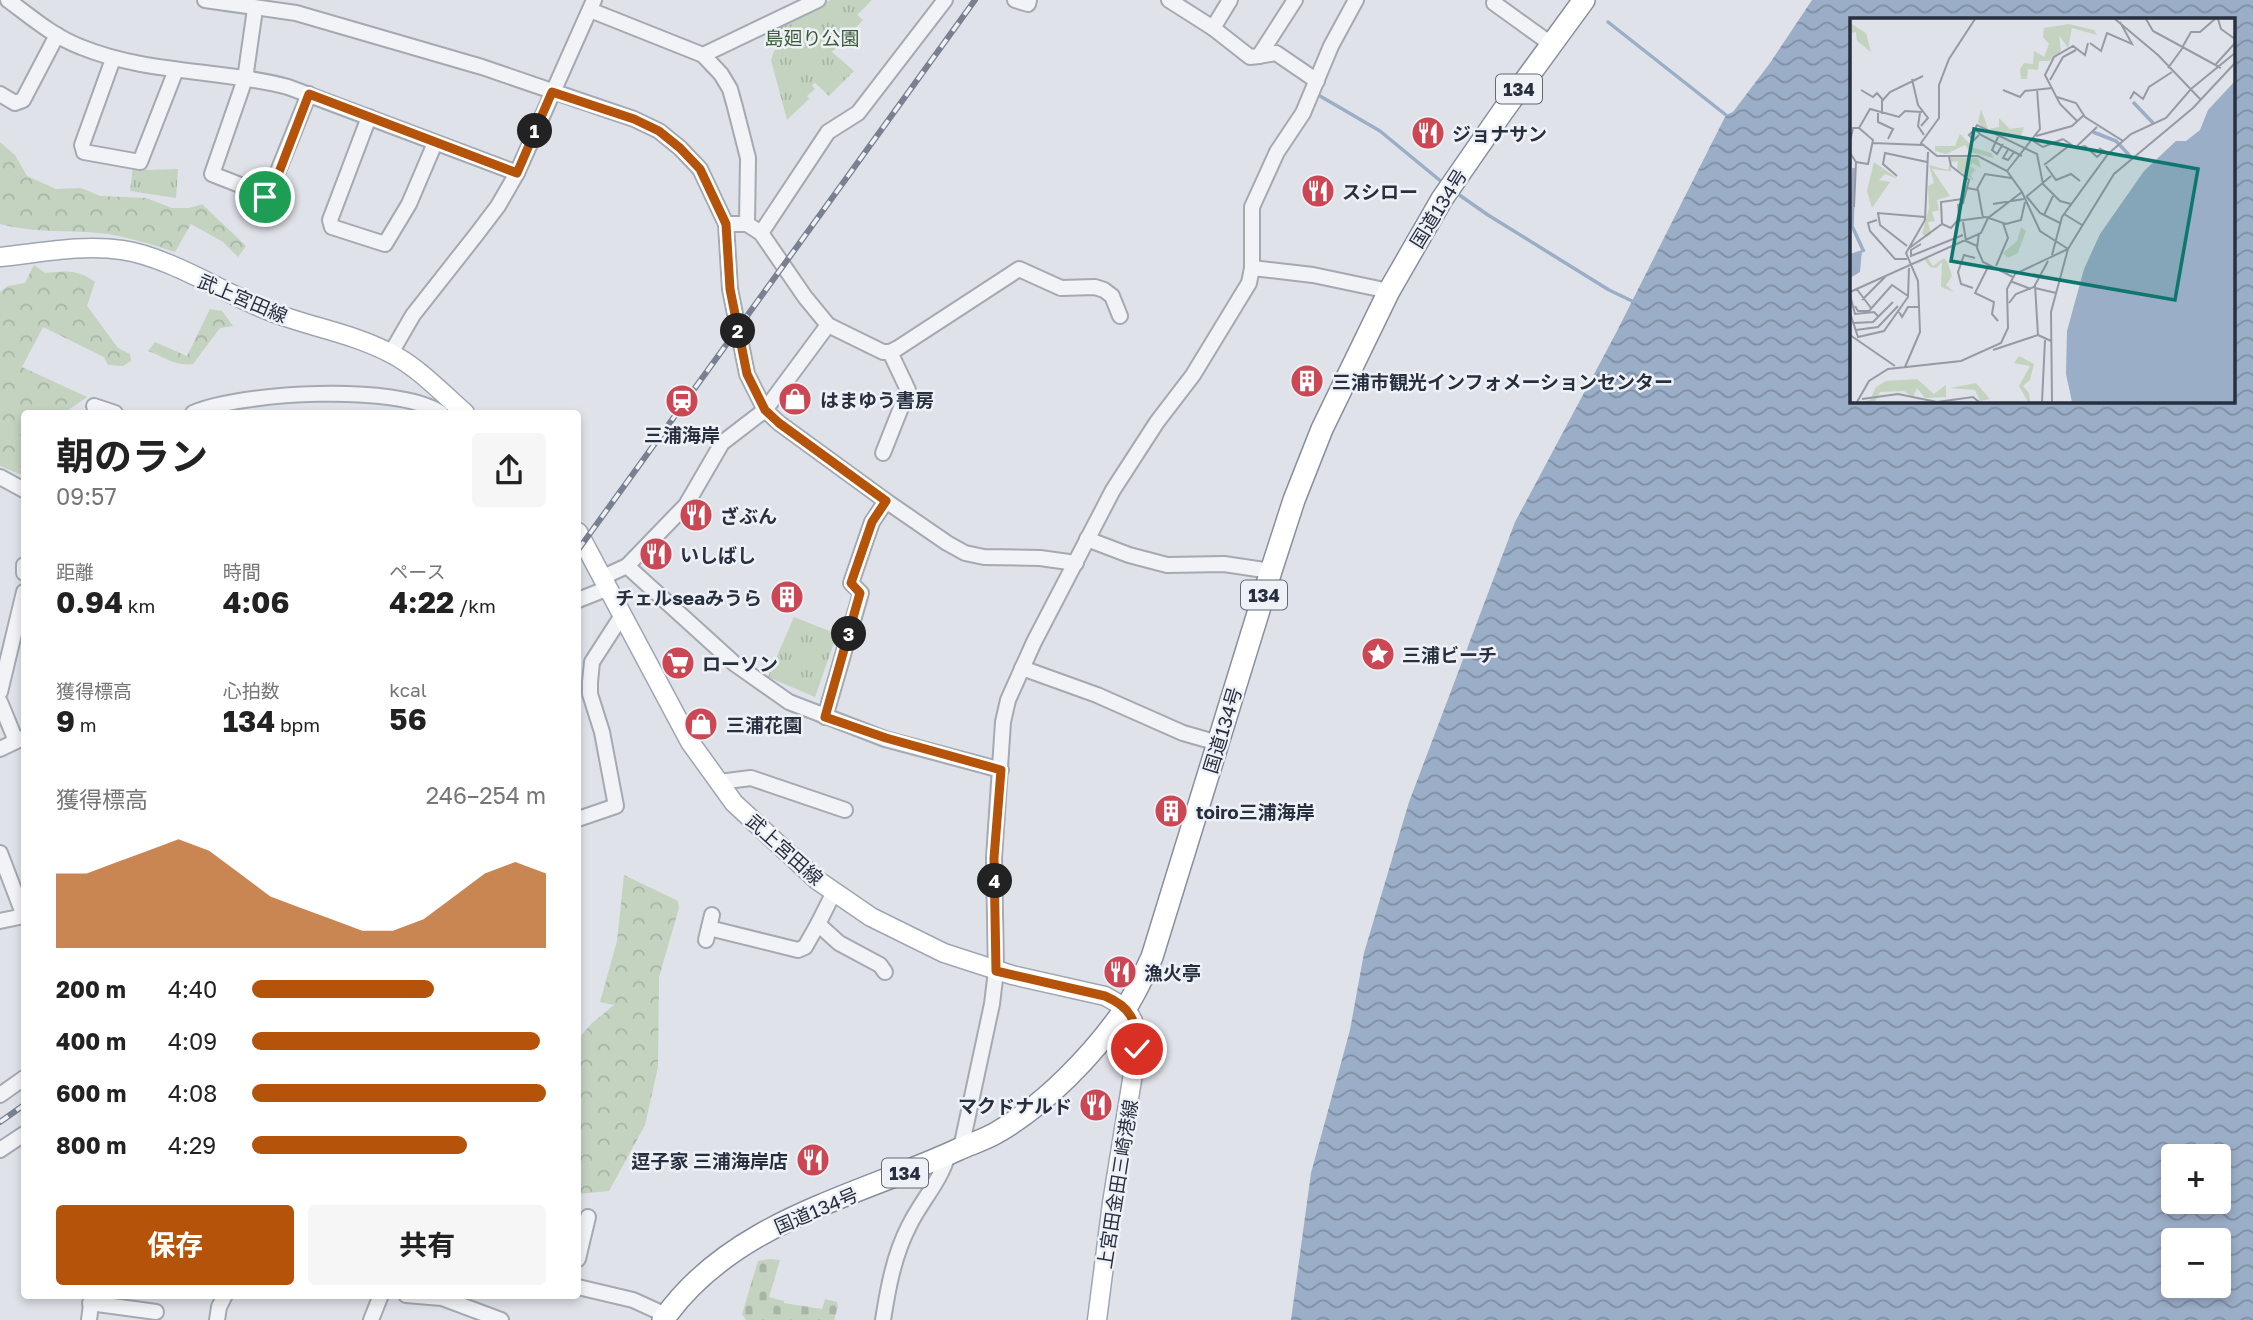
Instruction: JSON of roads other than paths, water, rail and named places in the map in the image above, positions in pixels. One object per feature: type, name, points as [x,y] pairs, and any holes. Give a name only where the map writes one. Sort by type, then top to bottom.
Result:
[{"type":"highway","name":"国道134号","points":[[665,1318],[701,1277],[752,1239],[808,1211],[996,1133],[1062,1083],[1126,1008],[1152,957],[1271,571],[1308,461],[1388,291],[1442,199],[1584,0]]},
{"type":"main road","name":"武上宮田線","points":[[0,257],[84,248],[124,250],[160,261],[269,311],[309,326],[340,332],[391,353],[421,373],[462,410]]},
{"type":"main road","name":"武上宮田線","points":[[581,538],[690,743],[734,803],[817,880],[871,917],[944,953],[996,971],[1105,996],[1126,1008]]},
{"type":"main road","name":"上宮田金田三崎港線","points":[[1097,1320],[1112,1203],[1137,1049],[1133,1021],[1126,1008]]},
{"type":"street","points":[[0,7],[7,0],[57,35],[79,47],[113,59],[273,83],[309,94],[517,173]]},
{"type":"street","points":[[205,0],[296,13],[482,67],[634,119],[659,131],[700,169],[726,224],[730,289],[747,374],[765,410],[886,501],[965,553],[984,557],[1040,558],[1076,563]]},
{"type":"street","points":[[703,55],[818,0]]},
{"type":"street","points":[[761,233],[828,132],[858,113],[945,0]]},
{"type":"street","points":[[1016,0],[1028,4],[1029,0]]},
{"type":"street","points":[[1169,0],[1187,5],[1250,57],[1276,53],[1317,81]]},
{"type":"street","points":[[1213,28],[1230,0]]},
{"type":"street","points":[[1259,56],[1295,0]]},
{"type":"street","points":[[883,1320],[898,1251],[910,1223],[955,1151],[992,1004],[996,971],[994,858],[1003,722],[1008,700],[1113,490],[1240,302],[1249,283],[1252,268],[1252,207],[1277,152],[1303,113],[1331,46],[1356,0]]},
{"type":"street","points":[[1493,3],[1551,44]]},
{"type":"street","points":[[391,353],[413,315],[498,206],[517,173],[592,5],[703,55],[721,74],[730,89],[748,158],[747,224]]},
{"type":"street","points":[[255,9],[245,79],[212,174],[265,197],[271,193],[309,94]]},
{"type":"street","points":[[0,94],[15,103],[23,100],[57,35]]},
{"type":"street","points":[[113,59],[82,145],[84,152],[114,159],[140,162],[176,70]]},
{"type":"street","points":[[369,117],[330,220],[332,227],[385,244],[409,204],[435,143]]},
{"type":"street","points":[[726,224],[747,224],[761,233],[805,297],[828,325],[883,352],[890,352],[1019,269],[1061,288],[1095,287],[1104,290],[1112,296],[1120,316]]},
{"type":"street","points":[[1252,268],[1313,275],[1388,291]]},
{"type":"street","points":[[581,598],[627,566],[686,505],[722,443],[765,410],[828,325]]},
{"type":"street","points":[[883,453],[908,390],[890,352]]},
{"type":"street","points":[[202,410],[240,400],[304,394],[392,396],[437,410]]},
{"type":"street","points":[[94,406],[105,410]]},
{"type":"street","points":[[0,477],[21,488]]},
{"type":"street","points":[[825,717],[860,593],[851,583],[872,522],[886,501]]},
{"type":"street","points":[[1087,539],[1129,555],[1167,565],[1224,564],[1271,571]]},
{"type":"street","points":[[627,566],[735,664],[789,702],[886,738],[1001,770]]},
{"type":"street","points":[[0,692],[21,604]]},
{"type":"street","points":[[581,818],[616,806],[602,732],[590,694],[590,682],[592,662],[621,617]]},
{"type":"street","points":[[1022,668],[1097,695],[1183,733],[1218,743]]},
{"type":"street","points":[[0,702],[20,739],[0,749]]},
{"type":"street","points":[[719,782],[751,778],[845,810]]},
{"type":"street","points":[[0,853],[21,908]]},
{"type":"street","points":[[709,928],[798,950],[806,947],[834,892]]},
{"type":"street","points":[[0,921],[21,917]]},
{"type":"street","points":[[818,925],[839,943],[880,965],[885,972]]},
{"type":"street","points":[[0,1095],[21,1080]]},
{"type":"street","points":[[0,1150],[21,1136]]},
{"type":"street","points":[[581,1246],[588,1217]]},
{"type":"street","points":[[581,1288],[634,1300],[665,1318]]},
{"type":"street","points":[[89,1320],[91,1299],[156,1311]]},
{"type":"street","points":[[217,1320],[223,1299]]},
{"type":"street","points":[[371,1320],[379,1299]]},
{"type":"street","points":[[449,1299],[501,1320]]},
{"type":"water","points":[[1812,0],[2253,0],[2253,1320],[1291,1320],[1311,1173],[1350,1030],[1364,953],[1409,802],[1515,522],[1616,333],[1726,115],[1733,112],[1770,63]]},
{"type":"waterway","points":[[1608,22],[1726,115]]},
{"type":"waterway","points":[[1320,96],[1380,131],[1443,183]]},
{"type":"waterway","points":[[1455,192],[1609,290],[1634,302]]},
{"type":"railway","points":[[581,546],[975,0]]},
{"type":"railway","points":[[0,1122],[21,1107]]},
{"type":"place","name":"ジョナサン","points":[[1428,133]]},
{"type":"place","name":"スシロー","points":[[1318,191]]},
{"type":"place","name":"三浦市観光インフォメーションセンター","points":[[1307,381]]},
{"type":"place","name":"はまゆう書房","points":[[795,399]]},
{"type":"place","name":"三浦海岸","points":[[682,401]]},
{"type":"place","name":"ざぶん","points":[[696,515]]},
{"type":"place","name":"いしばし","points":[[656,554]]},
{"type":"place","name":"チェルseaみうら","points":[[787,597]]},
{"type":"place","name":"三浦ビーチ","points":[[1378,654]]},
{"type":"place","name":"ローソン","points":[[678,663]]},
{"type":"place","name":"三浦花園","points":[[701,724]]},
{"type":"place","name":"toiro三浦海岸","points":[[1171,811]]},
{"type":"place","name":"漁火亭","points":[[1120,972]]},
{"type":"place","name":"マクドナルド","points":[[1096,1105]]},
{"type":"place","name":"逗子家 三浦海岸店","points":[[813,1160]]},
{"type":"park label","name":"島廻り公園","points":[[812,37]]}]
